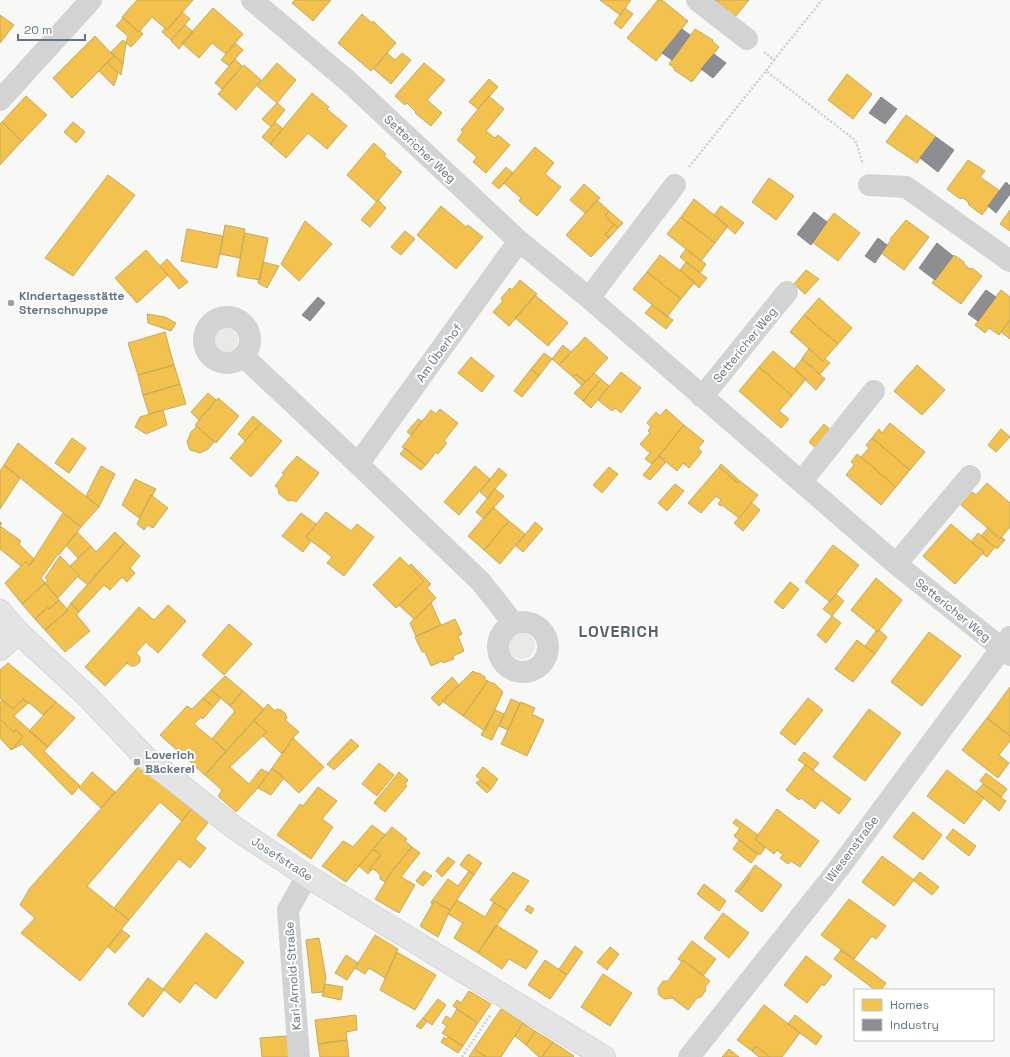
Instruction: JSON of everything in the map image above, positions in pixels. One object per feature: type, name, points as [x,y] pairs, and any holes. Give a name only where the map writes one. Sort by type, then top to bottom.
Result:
[{"type":"street","points":[[0,100],[91,0]]},
{"type":"street","name":"Settericher Weg","points":[[252,0],[349,82],[519,241],[589,298],[896,564],[1007,647]]},
{"type":"street","points":[[697,0],[747,39]]},
{"type":"street","points":[[589,298],[675,185]]},
{"type":"street","points":[[869,186],[906,187],[1010,261]]},
{"type":"street","name":"Am Überhof","points":[[358,464],[519,241]]},
{"type":"street","name":"Settericher Weg","points":[[702,397],[787,292]]},
{"type":"street","points":[[243,356],[481,582],[514,624]]},
{"type":"street","points":[[801,482],[874,392]]},
{"type":"street","points":[[896,564],[970,476]]},
{"type":"street","name":"Josefstraße","points":[[0,611],[18,632],[86,696],[146,758],[236,829],[307,876],[604,1057]]},
{"type":"street","points":[[0,650],[18,632]]},
{"type":"street","name":"Wiesenstraße","points":[[689,1057],[836,872],[1007,647]]},
{"type":"street","name":"Karl-Arnold-Straße","points":[[300,1057],[288,910],[307,876]]},
{"type":"path","points":[[675,185],[822,0]]},
{"type":"path","points":[[747,39],[774,60]]},
{"type":"path","points":[[766,71],[855,140],[869,186]]},
{"type":"path","points":[[462,1057],[503,995]]},
{"type":"shaded area","points":[[226,328],[235,331],[238,340],[235,349],[226,352],[217,349],[214,340],[217,331]]},
{"type":"shaded area","points":[[522,633],[531,637],[535,646],[531,655],[522,659],[513,655],[509,646],[513,637]]},
{"type":"building: Homes","points":[[137,0],[193,0],[167,30],[152,17],[139,32],[122,17]]},
{"type":"building: Homes","points":[[295,0],[331,0],[313,21],[292,3]]},
{"type":"building: Homes","points":[[600,0],[631,0],[620,15]]},
{"type":"building: Homes","points":[[658,0],[662,0],[688,21],[656,61],[627,38]]},
{"type":"building: Homes","points":[[715,0],[749,0],[735,17]]},
{"type":"building: Homes","points":[[213,8],[243,34],[226,54],[212,43],[199,58],[182,43]]},
{"type":"building: Homes","points":[[625,8],[633,14],[621,29],[614,23]]},
{"type":"building: Homes","points":[[182,12],[190,19],[171,40],[162,32],[165,28],[167,30]]},
{"type":"building: Homes","points":[[362,14],[372,23],[373,21],[396,43],[371,71],[338,43]]},
{"type":"building: Homes","points":[[0,15],[14,25],[0,43]]},
{"type":"building: Homes","points":[[123,18],[143,34],[131,47],[126,43],[128,36],[116,26]]},
{"type":"building: Homes","points":[[185,25],[193,32],[179,49],[171,41]]},
{"type":"building: Homes","points":[[695,29],[713,40],[712,41],[719,47],[692,82],[674,70],[675,69],[669,64]]},
{"type":"building: Homes","points":[[95,36],[114,56],[72,98],[53,78]]},
{"type":"building: Homes","points":[[123,40],[126,43],[123,64],[111,52]]},
{"type":"building: Homes","points":[[235,43],[243,50],[229,66],[221,60]]},
{"type":"building: Homes","points":[[387,53],[395,60],[402,53],[411,60],[391,84],[374,69]]},
{"type":"building: Homes","points":[[114,56],[123,64],[121,75],[107,62]]},
{"type":"building: Homes","points":[[235,59],[242,66],[222,89],[215,83]]},
{"type":"building: Homes","points":[[107,62],[118,73],[114,86],[99,71]]},
{"type":"building: Homes","points":[[277,63],[296,80],[277,103],[257,86]]},
{"type":"building: Homes","points":[[424,63],[445,80],[427,100],[442,113],[431,126],[415,113],[416,112],[407,103],[405,105],[395,96]]},
{"type":"building: Homes","points":[[244,65],[261,80],[236,110],[218,94]]},
{"type":"building: Homes","points":[[847,74],[872,94],[853,119],[828,100]]},
{"type":"building: Homes","points":[[489,79],[498,87],[478,109],[469,102]]},
{"type":"building: Homes","points":[[312,93],[329,107],[327,109],[347,126],[327,149],[308,133],[286,158],[270,144]]},
{"type":"building: Homes","points":[[26,96],[47,115],[22,141],[2,122]]},
{"type":"building: Homes","points":[[489,96],[504,109],[486,131],[495,138],[498,135],[510,145],[486,173],[473,162],[477,157],[457,140],[463,132],[461,130]]},
{"type":"building: Homes","points":[[277,103],[285,110],[271,127],[262,119]]},
{"type":"building: Homes","points":[[906,115],[936,137],[917,163],[886,142]]},
{"type":"building: Homes","points":[[2,122],[22,141],[0,165],[0,124]]},
{"type":"building: Homes","points":[[73,122],[85,132],[76,143],[64,132]]},
{"type":"building: Homes","points":[[275,122],[283,129],[270,144],[262,137]]},
{"type":"building: Homes","points":[[374,143],[386,154],[384,156],[402,172],[377,202],[347,175]]},
{"type":"building: Homes","points":[[535,147],[554,163],[545,174],[561,187],[537,216],[519,201],[521,198],[504,183]]},
{"type":"building: Homes","points":[[968,160],[985,171],[980,177],[1000,191],[982,215],[969,205],[963,198],[960,199],[947,189]]},
{"type":"building: Homes","points":[[506,167],[513,173],[499,189],[492,183]]},
{"type":"building: Homes","points":[[108,175],[135,195],[73,276],[45,258]]},
{"type":"building: Homes","points":[[769,178],[794,196],[776,220],[752,202]]},
{"type":"building: Homes","points":[[584,184],[600,198],[585,213],[570,200]]},
{"type":"building: Homes","points":[[694,199],[728,226],[715,243],[681,217]]},
{"type":"building: Homes","points":[[378,200],[386,208],[370,227],[361,220]]},
{"type":"building: Homes","points":[[597,200],[609,211],[605,216],[614,224],[605,235],[609,238],[591,257],[566,235]]},
{"type":"building: Homes","points":[[441,206],[466,227],[468,225],[483,237],[456,269],[417,235]]},
{"type":"building: Homes","points":[[721,206],[744,223],[735,234],[714,215]]},
{"type":"building: Homes","points":[[1010,210],[1010,231],[1000,224]]},
{"type":"building: Homes","points":[[609,211],[623,223],[618,228],[605,216]]},
{"type":"building: Homes","points":[[834,213],[860,233],[838,261],[812,242]]},
{"type":"building: Homes","points":[[681,217],[715,243],[701,261],[667,234]]},
{"type":"building: Homes","points":[[906,220],[929,237],[904,270],[881,253],[891,240],[890,239]]},
{"type":"building: Homes","points":[[305,221],[332,244],[299,281],[281,264]]},
{"type":"building: Homes","points":[[614,224],[618,228],[609,238],[605,235]]},
{"type":"building: Homes","points":[[225,225],[245,229],[240,258],[220,254]]},
{"type":"building: Homes","points":[[187,229],[223,236],[217,268],[181,261]]},
{"type":"building: Homes","points":[[405,231],[415,239],[401,255],[391,247]]},
{"type":"building: Homes","points":[[245,233],[268,238],[260,280],[237,276]]},
{"type":"building: Homes","points":[[686,249],[706,264],[700,273],[680,257]]},
{"type":"building: Homes","points":[[146,250],[168,275],[137,303],[115,278]]},
{"type":"building: Homes","points":[[660,255],[695,282],[681,299],[647,272]]},
{"type":"building: Homes","points":[[954,255],[964,262],[964,264],[970,269],[972,268],[982,276],[961,304],[932,283]]},
{"type":"building: Homes","points":[[167,259],[188,282],[179,289],[160,266]]},
{"type":"building: Homes","points":[[263,262],[279,266],[267,288],[258,283]]},
{"type":"building: Homes","points":[[686,262],[707,278],[699,288],[680,270]]},
{"type":"building: Homes","points":[[806,270],[819,279],[805,294],[794,284]]},
{"type":"building: Homes","points":[[647,272],[681,299],[667,317],[633,289]]},
{"type":"building: Homes","points":[[520,280],[537,294],[509,326],[493,312],[503,301],[501,298],[510,288],[512,290]]},
{"type":"building: Homes","points":[[1001,290],[1010,297],[1010,320],[999,335],[989,328],[985,333],[975,325]]},
{"type":"building: Homes","points":[[535,295],[568,323],[548,346],[515,318]]},
{"type":"building: Homes","points":[[819,298],[852,328],[838,344],[804,315]]},
{"type":"building: Homes","points":[[652,305],[673,320],[666,329],[645,313]]},
{"type":"building: Homes","points":[[147,314],[165,317],[176,323],[171,331],[148,323]]},
{"type":"building: Homes","points":[[804,315],[838,344],[823,361],[790,332]]},
{"type":"building: Homes","points":[[1010,320],[1010,339],[1001,332]]},
{"type":"building: Homes","points":[[165,332],[174,365],[138,375],[128,343]]},
{"type":"building: Homes","points":[[585,337],[608,358],[586,382],[576,374],[573,377],[559,365]]},
{"type":"building: Homes","points":[[563,345],[571,352],[559,365],[552,359]]},
{"type":"building: Homes","points":[[809,349],[823,361],[825,359],[830,363],[820,374],[802,358]]},
{"type":"building: Homes","points":[[773,351],[806,379],[792,396],[759,367]]},
{"type":"building: Homes","points":[[544,353],[552,359],[539,376],[531,369]]},
{"type":"building: Homes","points":[[471,357],[494,376],[482,392],[458,373]]},
{"type":"building: Homes","points":[[802,359],[825,379],[816,390],[794,369]]},
{"type":"building: Homes","points":[[174,365],[180,384],[143,395],[138,375]]},
{"type":"building: Homes","points":[[917,365],[945,390],[922,415],[894,391]]},
{"type":"building: Homes","points":[[759,367],[792,396],[779,411],[789,419],[781,428],[739,391]]},
{"type":"building: Homes","points":[[531,369],[539,376],[522,397],[514,391]]},
{"type":"building: Homes","points":[[621,372],[641,388],[621,413],[615,408],[612,411],[598,400]]},
{"type":"building: Homes","points":[[594,373],[601,379],[583,401],[574,393]]},
{"type":"building: Homes","points":[[576,374],[586,382],[582,386],[573,377]]},
{"type":"building: Homes","points":[[601,379],[609,386],[591,408],[583,401]]},
{"type":"building: Homes","points":[[180,384],[186,404],[149,414],[143,395]]},
{"type":"building: Homes","points":[[208,393],[216,400],[199,420],[191,412]]},
{"type":"building: Homes","points":[[218,398],[239,416],[216,443],[195,425]]},
{"type":"building: Homes","points":[[440,409],[458,423],[444,441],[447,443],[438,454],[436,452],[426,465],[402,447],[431,410],[436,414]]},
{"type":"building: Homes","points":[[666,409],[684,425],[652,464],[645,459],[650,453],[640,444],[650,433],[648,431],[651,427],[647,423],[656,412],[660,416]]},
{"type":"building: Homes","points":[[163,410],[167,425],[146,434],[135,427],[140,417]]},
{"type":"building: Homes","points":[[253,416],[261,423],[245,441],[238,434]]},
{"type":"building: Homes","points":[[418,419],[422,421],[411,435],[407,432]]},
{"type":"building: Homes","points":[[261,423],[282,441],[251,477],[230,458]]},
{"type":"building: Homes","points":[[890,423],[925,452],[910,470],[872,438],[879,429],[882,433]]},
{"type":"building: Homes","points":[[824,424],[834,433],[819,451],[809,442]]},
{"type":"building: Homes","points":[[684,425],[704,441],[698,448],[702,452],[689,468],[683,463],[677,471],[659,456]]},
{"type":"building: Homes","points":[[197,426],[214,442],[208,449],[200,453],[190,450],[187,442],[191,432]]},
{"type":"building: Homes","points":[[1001,429],[1010,437],[996,452],[988,445]]},
{"type":"building: Homes","points":[[72,438],[86,448],[69,473],[55,463]]},
{"type":"building: Homes","points":[[872,438],[910,470],[896,487],[861,457],[869,448],[866,445]]},
{"type":"building: Homes","points":[[18,443],[99,507],[81,527],[4,465]]},
{"type":"building: Homes","points":[[405,448],[426,465],[421,470],[400,454]]},
{"type":"building: Homes","points":[[857,454],[896,487],[881,505],[846,475],[854,465],[851,462]]},
{"type":"building: Homes","points":[[297,456],[319,473],[296,502],[293,500],[288,501],[279,494],[278,488],[275,486],[284,474],[282,473]]},
{"type":"building: Homes","points":[[659,456],[666,462],[650,480],[643,475]]},
{"type":"building: Homes","points":[[721,464],[740,481],[738,483],[719,467]]},
{"type":"building: Homes","points":[[4,465],[20,478],[0,509],[0,471]]},
{"type":"building: Homes","points":[[101,466],[115,474],[99,507],[86,496]]},
{"type":"building: Homes","points":[[475,466],[490,479],[459,515],[444,502]]},
{"type":"building: Homes","points":[[609,467],[618,474],[602,493],[593,485]]},
{"type":"building: Homes","points":[[719,467],[738,483],[740,481],[758,495],[739,518],[722,505],[721,506],[718,504],[721,500],[716,496],[701,513],[688,503]]},
{"type":"building: Homes","points":[[499,468],[507,475],[487,498],[480,492]]},
{"type":"building: Homes","points":[[135,479],[156,489],[152,496],[151,495],[139,518],[122,505]]},
{"type":"building: Homes","points":[[987,483],[1010,503],[1010,527],[1000,539],[961,505],[972,492],[976,495]]},
{"type":"building: Homes","points":[[675,484],[684,491],[667,511],[658,503]]},
{"type":"building: Homes","points":[[495,489],[504,496],[484,519],[476,512]]},
{"type":"building: Homes","points":[[151,495],[168,508],[153,528],[148,525],[144,530],[137,524]]},
{"type":"building: Homes","points":[[752,503],[760,510],[743,531],[734,523]]},
{"type":"building: Homes","points":[[493,507],[509,521],[484,550],[468,536]]},
{"type":"building: Homes","points":[[326,512],[351,531],[357,524],[374,537],[344,576],[327,563],[332,557],[306,537]]},
{"type":"building: Homes","points":[[63,513],[81,527],[59,555],[58,554],[41,578],[45,583],[22,604],[5,583],[25,562],[30,565]]},
{"type":"building: Homes","points":[[301,513],[316,524],[306,537],[311,541],[303,552],[282,536]]},
{"type":"building: Homes","points":[[509,521],[525,534],[500,564],[484,550]]},
{"type":"building: Homes","points":[[535,522],[543,529],[523,552],[516,546]]},
{"type":"building: Homes","points":[[951,524],[984,552],[955,584],[923,556]]},
{"type":"building: Homes","points":[[0,526],[21,541],[19,544],[34,559],[30,565],[25,562],[21,566],[0,549]]},
{"type":"building: Homes","points":[[988,528],[1000,539],[1001,537],[1005,540],[997,549],[981,536]]},
{"type":"building: Homes","points":[[77,532],[91,546],[78,558],[66,545]]},
{"type":"building: Homes","points":[[115,532],[125,542],[88,585],[78,577],[79,575],[70,566],[91,546],[96,552]]},
{"type":"building: Homes","points":[[978,533],[995,547],[987,557],[983,554],[984,552],[971,542]]},
{"type":"building: Homes","points":[[125,542],[140,556],[130,568],[135,573],[127,582],[122,577],[110,590],[104,585],[79,612],[71,603]]},
{"type":"building: Homes","points":[[833,545],[859,565],[830,602],[805,582]]},
{"type":"building: Homes","points":[[60,556],[79,575],[58,598],[45,583],[48,580],[45,578]]},
{"type":"building: Homes","points":[[400,557],[424,581],[396,608],[373,585]]},
{"type":"building: Homes","points":[[411,564],[431,584],[427,588],[436,598],[414,619],[399,605],[424,581],[409,566]]},
{"type":"building: Homes","points":[[876,578],[902,600],[878,632],[851,610]]},
{"type":"building: Homes","points":[[790,582],[799,589],[783,609],[774,602]]},
{"type":"building: Homes","points":[[45,583],[59,600],[49,609],[48,607],[35,619],[22,604]]},
{"type":"building: Homes","points":[[836,594],[844,601],[832,616],[823,609]]},
{"type":"building: Homes","points":[[59,600],[68,610],[45,630],[35,619],[48,607],[49,609]]},
{"type":"building: Homes","points":[[71,603],[79,612],[76,614],[90,631],[65,652],[45,630],[68,610],[67,609]]},
{"type":"building: Homes","points":[[431,603],[441,625],[416,636],[410,623]]},
{"type":"building: Homes","points":[[168,605],[186,621],[158,653],[146,642],[136,653],[140,657],[140,662],[135,666],[131,666],[127,663],[105,686],[85,667],[139,607],[154,620]]},
{"type":"building: Homes","points":[[832,616],[841,623],[826,643],[817,635]]},
{"type":"building: Homes","points":[[455,619],[462,634],[458,636],[464,651],[453,656],[454,659],[443,663],[442,661],[431,666],[425,652],[422,652],[415,637]]},
{"type":"building: Homes","points":[[229,624],[252,644],[224,675],[202,655]]},
{"type":"building: Homes","points":[[879,630],[887,637],[875,654],[865,646],[876,631],[878,632]]},
{"type":"building: Homes","points":[[929,632],[961,656],[922,706],[891,682]]},
{"type":"building: Homes","points":[[857,640],[875,654],[853,682],[835,669]]},
{"type":"building: Homes","points":[[8,663],[56,702],[43,715],[23,699],[13,709],[0,698],[0,670]]},
{"type":"building: Homes","points":[[473,671],[485,677],[485,680],[488,681],[463,716],[442,701]]},
{"type":"building: Homes","points":[[225,676],[243,691],[230,706],[211,690]]},
{"type":"building: Homes","points":[[452,677],[459,685],[439,706],[431,698]]},
{"type":"building: Homes","points":[[488,681],[494,683],[503,692],[485,731],[463,716]]},
{"type":"building: Homes","points":[[1010,687],[1010,736],[987,718]]},
{"type":"building: Homes","points":[[211,690],[221,698],[213,707],[203,698]]},
{"type":"building: Homes","points":[[243,691],[264,709],[226,751],[212,739],[235,711],[230,706]]},
{"type":"building: Homes","points":[[203,698],[213,707],[203,719],[201,717],[194,724],[226,751],[205,775],[160,735],[187,706],[192,709]]},
{"type":"building: Homes","points":[[808,698],[823,710],[795,745],[780,733]]},
{"type":"building: Homes","points":[[23,699],[28,703],[14,716],[48,747],[44,751],[80,786],[72,795],[22,744],[11,750],[23,737],[16,730],[13,732],[0,719],[0,702],[2,700],[13,709]]},
{"type":"building: Homes","points":[[511,699],[520,703],[508,730],[499,726]]},
{"type":"building: Homes","points":[[56,702],[75,718],[48,747],[29,731]]},
{"type":"building: Homes","points":[[521,702],[535,708],[532,714],[544,720],[527,756],[501,744]]},
{"type":"building: Homes","points":[[268,704],[275,711],[277,709],[285,713],[287,718],[285,720],[299,732],[282,754],[263,736],[267,732],[254,721]]},
{"type":"building: Homes","points":[[869,709],[901,733],[865,781],[833,757]]},
{"type":"building: Homes","points":[[495,710],[504,714],[492,740],[481,735]]},
{"type":"building: Homes","points":[[987,718],[1010,736],[1010,741],[999,755],[1009,763],[998,778],[962,750]]},
{"type":"building: Homes","points":[[0,719],[13,732],[16,730],[23,737],[11,750],[0,738]]},
{"type":"building: Homes","points":[[254,721],[267,732],[230,767],[249,784],[261,769],[269,773],[236,812],[218,796],[222,790],[205,775]]},
{"type":"building: Homes","points":[[293,738],[324,767],[299,793],[272,768]]},
{"type":"building: Homes","points":[[351,739],[359,746],[334,770],[327,764]]},
{"type":"building: Homes","points":[[804,752],[819,763],[813,770],[798,760]]},
{"type":"building: Homes","points":[[379,763],[394,775],[377,796],[362,784]]},
{"type":"building: Homes","points":[[805,765],[851,799],[839,814],[821,800],[815,809],[801,798],[799,800],[786,790]]},
{"type":"building: Homes","points":[[139,766],[191,809],[182,821],[160,802],[87,886],[129,920],[80,981],[21,933],[35,918],[20,905],[30,888]]},
{"type":"building: Homes","points":[[483,767],[498,779],[491,789],[476,776]]},
{"type":"building: Homes","points":[[272,768],[284,778],[271,795],[258,788]]},
{"type":"building: Homes","points":[[947,770],[984,798],[964,824],[927,796]]},
{"type":"building: Homes","points":[[92,772],[115,792],[101,808],[79,788]]},
{"type":"building: Homes","points":[[399,772],[408,780],[405,784],[407,786],[385,812],[374,803]]},
{"type":"building: Homes","points":[[986,773],[1007,789],[1001,797],[980,781]]},
{"type":"building: Homes","points":[[480,780],[491,789],[487,793],[476,783]]},
{"type":"building: Homes","points":[[983,784],[1006,801],[999,811],[976,792]]},
{"type":"building: Homes","points":[[318,787],[337,801],[322,819],[333,827],[311,859],[277,835],[300,804],[303,806]]},
{"type":"building: Homes","points":[[191,809],[208,823],[195,839],[206,848],[190,868],[179,859],[129,920],[114,908]]},
{"type":"building: Homes","points":[[777,809],[819,841],[800,867],[791,861],[788,864],[780,858],[783,855],[777,850],[774,854],[755,839]]},
{"type":"building: Homes","points":[[913,812],[942,835],[923,860],[893,837]]},
{"type":"building: Homes","points":[[736,819],[758,835],[755,839],[765,848],[760,855],[734,836],[740,828],[733,823]]},
{"type":"building: Homes","points":[[372,825],[385,835],[346,882],[322,866],[343,841],[353,847]]},
{"type":"building: Homes","points":[[392,827],[407,839],[405,841],[412,847],[385,882],[380,879],[380,875],[374,869],[369,869],[381,855],[373,849]]},
{"type":"building: Homes","points":[[953,829],[976,846],[969,856],[946,838]]},
{"type":"building: Homes","points":[[739,840],[758,854],[751,863],[733,849]]},
{"type":"building: Homes","points":[[412,847],[420,853],[401,877],[415,885],[399,913],[375,899],[392,871]]},
{"type":"building: Homes","points":[[373,849],[381,855],[369,869],[371,870],[368,874],[359,866]]},
{"type":"building: Homes","points":[[468,854],[482,863],[474,875],[460,865]]},
{"type":"building: Homes","points":[[882,856],[914,880],[894,906],[862,882]]},
{"type":"building: Homes","points":[[448,857],[455,862],[442,877],[436,871]]},
{"type":"building: Homes","points":[[755,865],[782,885],[762,912],[738,893],[750,877],[748,875]]},
{"type":"building: Homes","points":[[424,871],[432,876],[423,886],[416,881]]},
{"type":"building: Homes","points":[[469,871],[474,875],[450,910],[434,901],[432,904],[431,902],[448,879],[458,886]]},
{"type":"building: Homes","points":[[513,872],[529,881],[507,911],[490,900]]},
{"type":"building: Homes","points":[[920,872],[939,887],[932,895],[913,880]]},
{"type":"building: Homes","points":[[748,875],[750,877],[738,893],[735,891]]},
{"type":"building: Homes","points":[[704,884],[726,901],[719,911],[697,894]]},
{"type":"building: Homes","points":[[849,899],[886,926],[876,939],[872,936],[854,959],[821,935]]},
{"type":"building: Homes","points":[[457,900],[485,917],[494,902],[507,911],[478,953],[454,938],[463,923],[448,914]]},
{"type":"building: Homes","points":[[434,901],[450,910],[438,937],[420,926]]},
{"type":"building: Homes","points":[[528,905],[534,909],[531,914],[525,910]]},
{"type":"building: Homes","points":[[723,913],[749,933],[729,958],[704,938]]},
{"type":"building: Homes","points":[[496,925],[538,951],[526,969],[509,959],[502,969],[478,953]]},
{"type":"building: Homes","points":[[122,930],[130,936],[115,953],[108,947]]},
{"type":"building: Homes","points":[[206,933],[244,962],[216,999],[195,983],[180,1003],[163,989]]},
{"type":"building: Homes","points":[[375,935],[398,949],[385,978],[369,968],[365,974],[355,968]]},
{"type":"building: Homes","points":[[319,938],[326,978],[323,992],[312,993],[306,940]]},
{"type":"building: Homes","points":[[692,941],[716,959],[703,976],[683,960],[682,962],[678,959]]},
{"type":"building: Homes","points":[[575,946],[583,952],[567,975],[559,969]]},
{"type":"building: Homes","points":[[610,947],[619,954],[607,970],[597,962]]},
{"type":"building: Homes","points":[[841,950],[886,983],[882,989],[874,989],[834,959]]},
{"type":"building: Homes","points":[[397,952],[436,975],[415,1010],[380,990]]},
{"type":"building: Homes","points":[[346,955],[358,963],[347,980],[335,973]]},
{"type":"building: Homes","points":[[806,956],[832,976],[824,986],[822,984],[807,1003],[784,985]]},
{"type":"building: Homes","points":[[545,960],[567,975],[550,999],[528,985]]},
{"type":"building: Homes","points":[[683,960],[710,981],[705,987],[706,990],[701,997],[697,998],[688,1010],[672,998],[664,999],[659,995],[658,988],[663,981],[668,981]]},
{"type":"building: Homes","points":[[603,974],[632,993],[610,1026],[581,1007]]},
{"type":"building: Homes","points":[[148,978],[164,990],[143,1017],[128,1004]]},
{"type":"building: Homes","points":[[325,984],[343,987],[341,1000],[322,996]]},
{"type":"building: Homes","points":[[469,991],[491,1004],[478,1023],[453,1006],[457,1000],[461,1003]]},
{"type":"building: Homes","points":[[438,999],[446,1005],[432,1025],[423,1018]]},
{"type":"building: Homes","points":[[764,1005],[800,1033],[782,1057],[770,1057],[756,1046],[752,1051],[737,1040]]},
{"type":"building: Homes","points":[[457,1009],[478,1023],[463,1046],[442,1033],[447,1026],[442,1023],[446,1016],[451,1019]]},
{"type":"building: Homes","points":[[501,1009],[523,1023],[501,1057],[486,1057],[474,1049]]},
{"type":"building: Homes","points":[[356,1015],[357,1030],[346,1032],[347,1040],[318,1044],[315,1020]]},
{"type":"building: Homes","points":[[795,1015],[822,1036],[816,1045],[788,1024]]},
{"type":"building: Homes","points":[[423,1018],[427,1021],[421,1029],[416,1026]]},
{"type":"building: Homes","points":[[523,1023],[535,1031],[526,1045],[515,1036]]},
{"type":"building: Homes","points":[[535,1031],[553,1042],[542,1057],[539,1057],[526,1045]]},
{"type":"building: Homes","points":[[287,1036],[289,1057],[262,1057],[260,1038]]},
{"type":"building: Homes","points":[[444,1037],[446,1039],[449,1037],[463,1046],[458,1053],[441,1042]]},
{"type":"building: Homes","points":[[347,1040],[349,1057],[320,1057],[318,1044]]},
{"type":"building: Homes","points":[[553,1042],[574,1056],[542,1057]]},
{"type":"building: Homes","points":[[756,1046],[770,1057],[759,1057],[752,1051]]},
{"type":"building: Homes","points":[[474,1049],[486,1057],[469,1057]]},
{"type":"building: Homes","points":[[729,1049],[739,1057],[722,1057]]},
{"type":"building: Industry","points":[[682,29],[690,35],[672,60],[662,53]]},
{"type":"building: Industry","points":[[714,54],[726,63],[713,78],[701,69]]},
{"type":"building: Industry","points":[[881,97],[897,109],[885,124],[869,113]]},
{"type":"building: Industry","points":[[936,137],[954,150],[938,172],[920,158]]},
{"type":"building: Industry","points":[[1006,182],[1010,186],[1010,194],[996,213],[988,206]]},
{"type":"building: Industry","points":[[814,212],[827,222],[811,245],[797,234]]},
{"type":"building: Industry","points":[[878,238],[887,245],[875,263],[865,256]]},
{"type":"building: Industry","points":[[937,243],[953,256],[935,280],[919,268]]},
{"type":"building: Industry","points":[[986,290],[996,297],[978,321],[968,314]]},
{"type":"building: Industry","points":[[318,297],[325,303],[310,321],[302,315]]},
{"type":"place","name":"Kindertagesstätte Sternschnuppe","points":[[11,303]]},
{"type":"place","name":"Loverich Bäckerei","points":[[137,762]]},
{"type":"district","name":"LOVERICH","points":[[619,631]]}]
